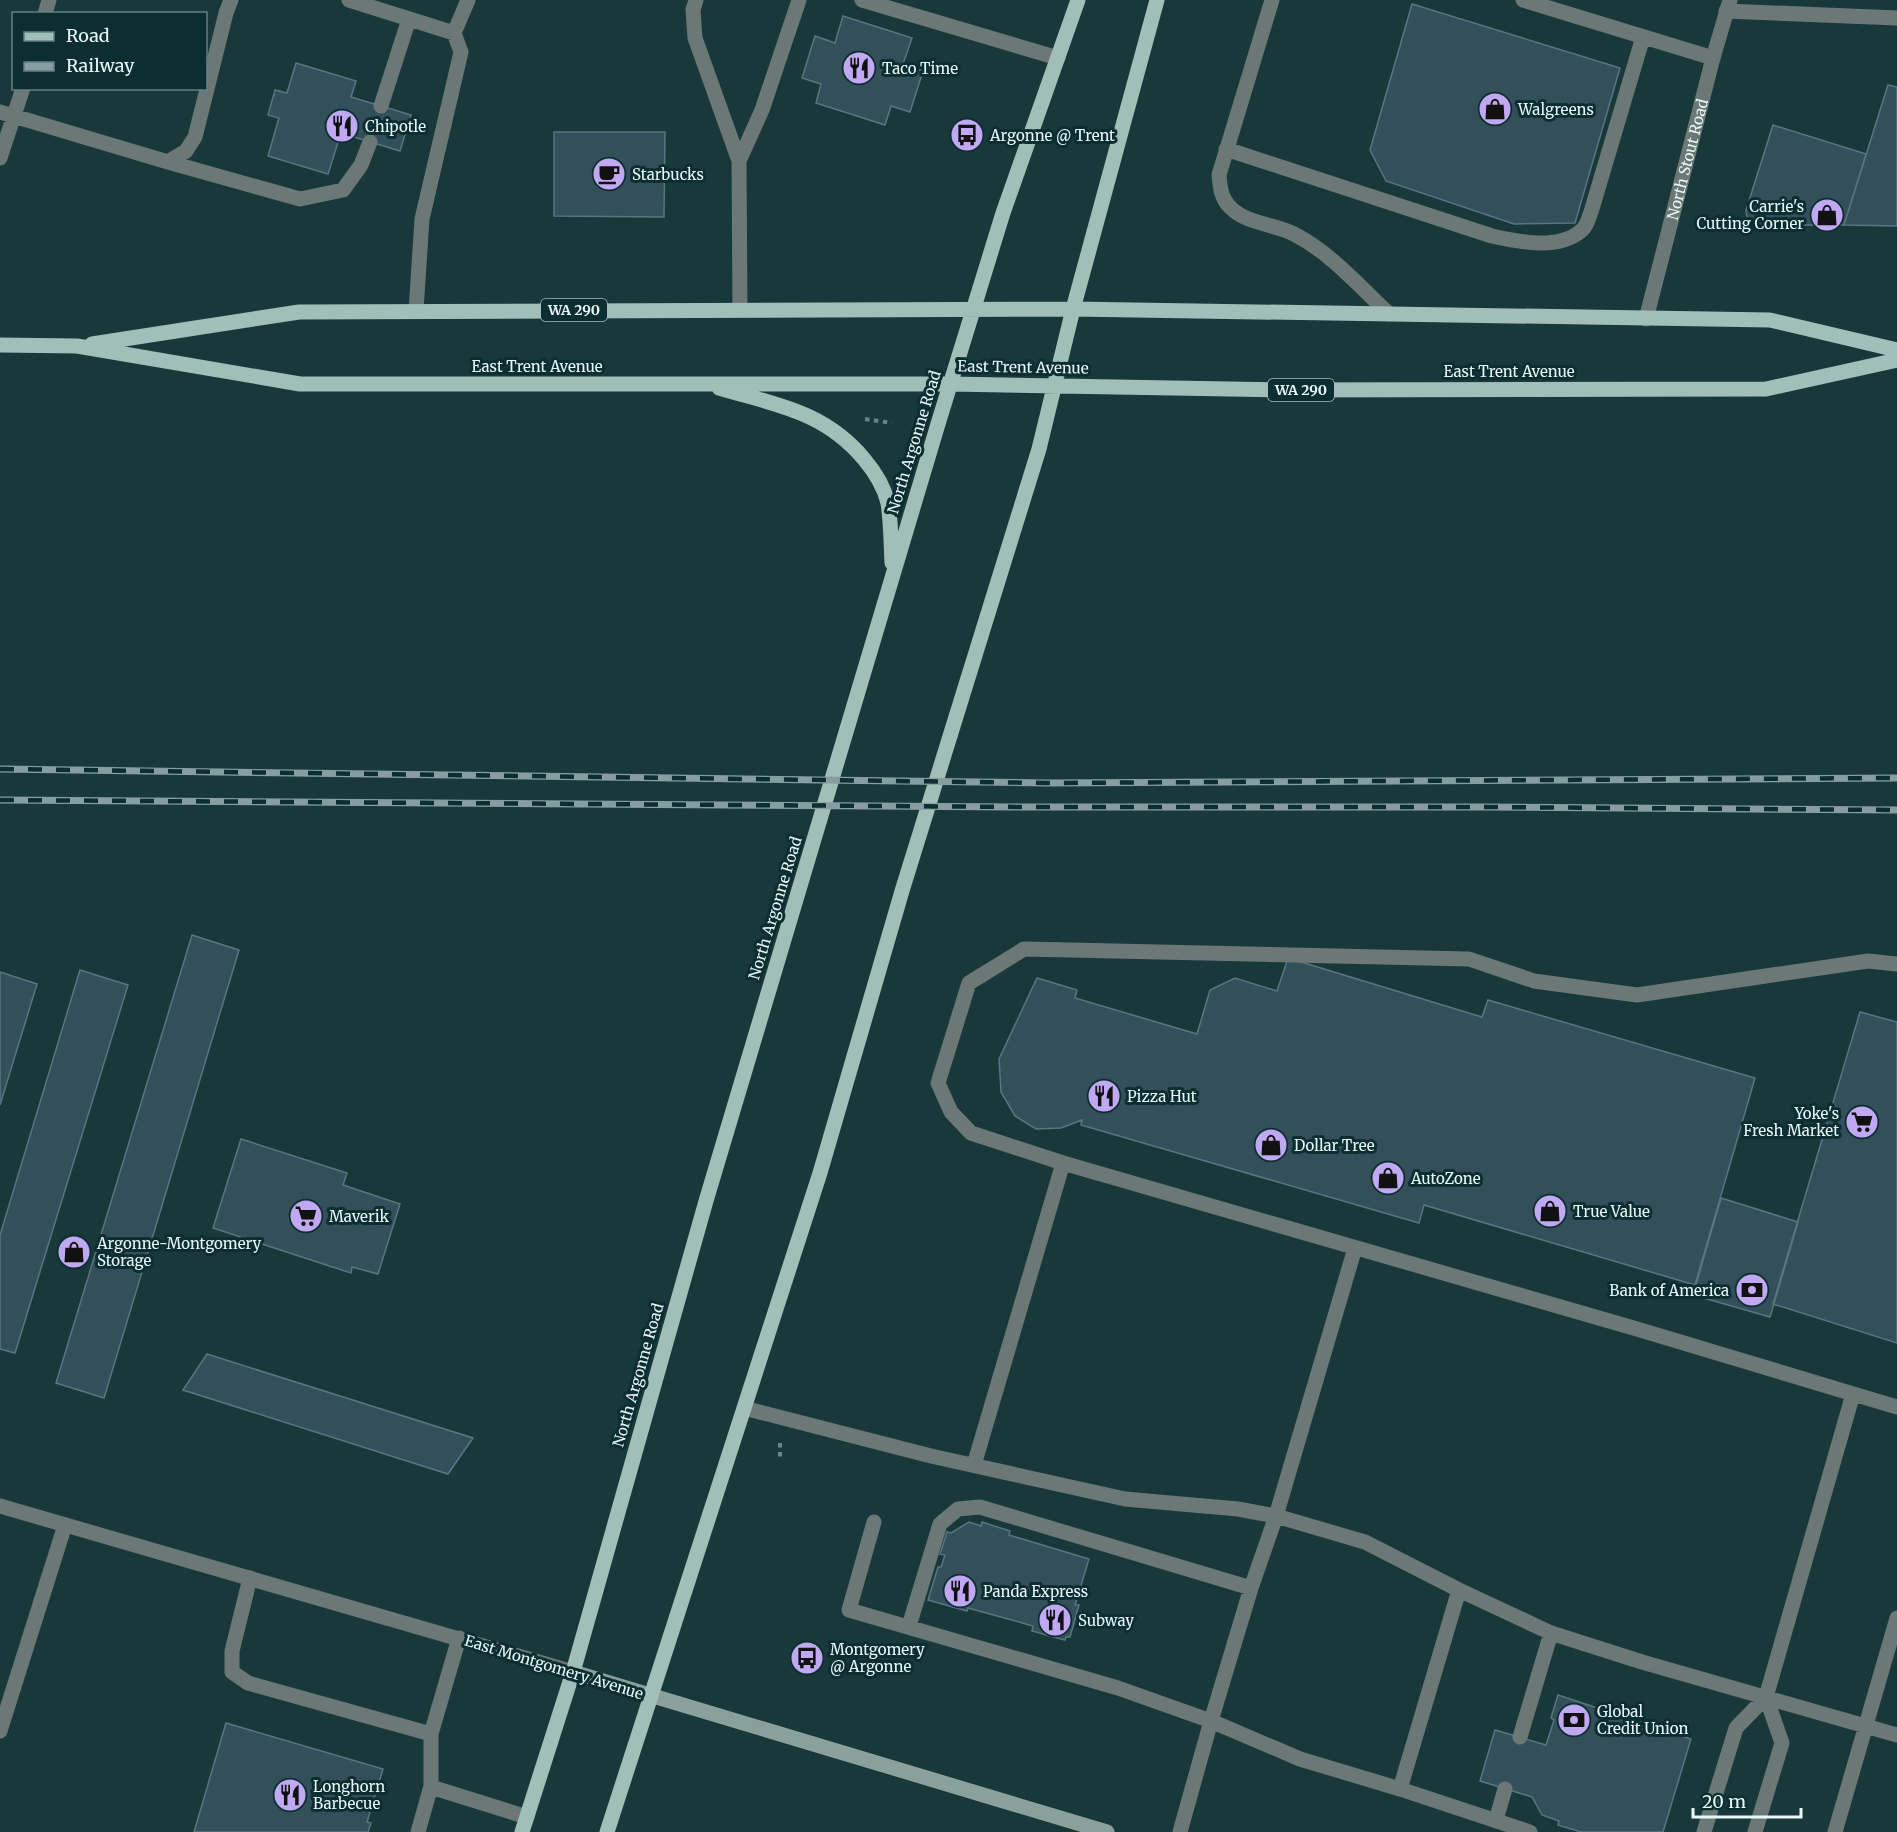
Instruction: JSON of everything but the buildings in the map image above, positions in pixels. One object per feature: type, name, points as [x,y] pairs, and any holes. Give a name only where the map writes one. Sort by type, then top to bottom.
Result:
[{"type":"main road","name":"North Argonne Road","points":[[522,1832],[573,1672],[706,1201],[950,384],[1003,213],[1078,0]]},
{"type":"main road","points":[[607,1832],[820,1173],[902,891],[1039,449],[1073,309],[1157,0]]},
{"type":"main road","name":"East Trent Avenue","points":[[77,346],[299,312],[1073,309],[1770,320],[1897,350]]},
{"type":"main road","name":"East Trent Avenue","points":[[0,345],[77,346],[300,384],[950,384],[1279,390],[1766,389],[1897,360]]},
{"type":"main road","points":[[702,384],[802,412],[828,426],[853,446],[876,473],[887,501],[893,575]]},
{"type":"main road","name":"East Montgomery Avenue","points":[[573,1672],[1107,1832]]},
{"type":"street","points":[[207,89],[231,0]]},
{"type":"street","points":[[349,0],[454,33]]},
{"type":"street","points":[[416,311],[422,219],[461,52],[454,33],[468,0]]},
{"type":"street","points":[[696,0],[693,10],[695,38],[739,161],[740,310]]},
{"type":"street","points":[[739,161],[762,110],[799,0]]},
{"type":"street","points":[[862,0],[1058,58]]},
{"type":"street","points":[[1272,0],[1226,149],[1219,175],[1220,191],[1230,208],[1248,219],[1294,234],[1322,252],[1389,314]]},
{"type":"street","points":[[1523,0],[1713,58]]},
{"type":"street","points":[[1728,6],[1897,18]]},
{"type":"street","name":"North Stout Road","points":[[1646,319],[1728,6]]},
{"type":"street","points":[[381,106],[410,19]]},
{"type":"street","points":[[1226,149],[1492,236],[1520,243],[1546,243],[1569,238],[1584,228],[1591,212],[1643,37]]},
{"type":"street","points":[[0,158],[22,90]]},
{"type":"street","points":[[168,162],[186,151],[195,137],[207,90]]},
{"type":"street","points":[[0,112],[300,199],[343,190],[361,165],[370,142]]},
{"type":"street","points":[[1897,964],[1868,961],[1637,995],[1534,981],[1469,959],[1024,949],[969,982],[938,1083],[951,1112],[971,1133],[1062,1163],[1637,1329],[1897,1407]]},
{"type":"street","points":[[974,1465],[1062,1163]]},
{"type":"street","points":[[1180,1832],[1211,1721],[1251,1588],[1276,1516],[1355,1248]]},
{"type":"street","points":[[1704,1832],[1736,1728],[1766,1697],[1853,1394]]},
{"type":"street","points":[[744,1408],[931,1456],[1125,1499],[1238,1509],[1276,1516],[1365,1542],[1459,1590],[1551,1633],[1642,1662],[1897,1735]]},
{"type":"street","name":"East Montgomery Avenue","points":[[0,1506],[573,1672]]},
{"type":"street","points":[[909,1626],[940,1524],[958,1509],[980,1507],[1251,1588]]},
{"type":"street","points":[[874,1522],[849,1610],[1118,1688],[1211,1721],[1300,1759],[1530,1832]]},
{"type":"street","points":[[0,1731],[65,1525]]},
{"type":"street","points":[[250,1578],[232,1651],[232,1672],[248,1683],[431,1734]]},
{"type":"street","points":[[1400,1790],[1459,1590]]},
{"type":"street","points":[[1835,1832],[1897,1618]]},
{"type":"street","points":[[1520,1737],[1551,1633]]},
{"type":"street","points":[[418,1832],[431,1786],[431,1734],[459,1638]]},
{"type":"street","points":[[1755,1832],[1782,1743],[1766,1697]]},
{"type":"street","points":[[431,1786],[527,1817]]},
{"type":"street","points":[[1496,1820],[1505,1789]]},
{"type":"path","points":[[865,419],[892,423]]},
{"type":"railway","points":[[0,769],[1047,783],[1897,778]]},
{"type":"railway","points":[[0,800],[1897,810]]},
{"type":"place","name":"Taco Time","points":[[859,68]]},
{"type":"place","name":"Walgreens","points":[[1495,109]]},
{"type":"place","name":"Chipotle","points":[[342,126]]},
{"type":"place","name":"Argonne @ Trent","points":[[967,135]]},
{"type":"place","name":"Starbucks","points":[[609,174]]},
{"type":"place","name":"Carrie's Cutting Corner","points":[[1827,215]]},
{"type":"place","name":"Pizza Hut","points":[[1104,1096]]},
{"type":"place","name":"Yoke's Fresh Market","points":[[1862,1122]]},
{"type":"place","name":"Dollar Tree","points":[[1271,1145]]},
{"type":"place","name":"AutoZone","points":[[1388,1178]]},
{"type":"place","name":"True Value","points":[[1550,1211]]},
{"type":"place","name":"Maverik","points":[[306,1216]]},
{"type":"place","name":"Argonne-Montgomery Storage","points":[[74,1252]]},
{"type":"place","name":"Bank of America","points":[[1752,1290]]},
{"type":"place","name":"Panda Express","points":[[960,1591]]},
{"type":"place","name":"Subway","points":[[1055,1620]]},
{"type":"place","name":"Montgomery @ Argonne","points":[[807,1658]]},
{"type":"place","name":"Global Credit Union","points":[[1574,1720]]},
{"type":"place","name":"Longhorn Barbecue","points":[[290,1795]]}]
